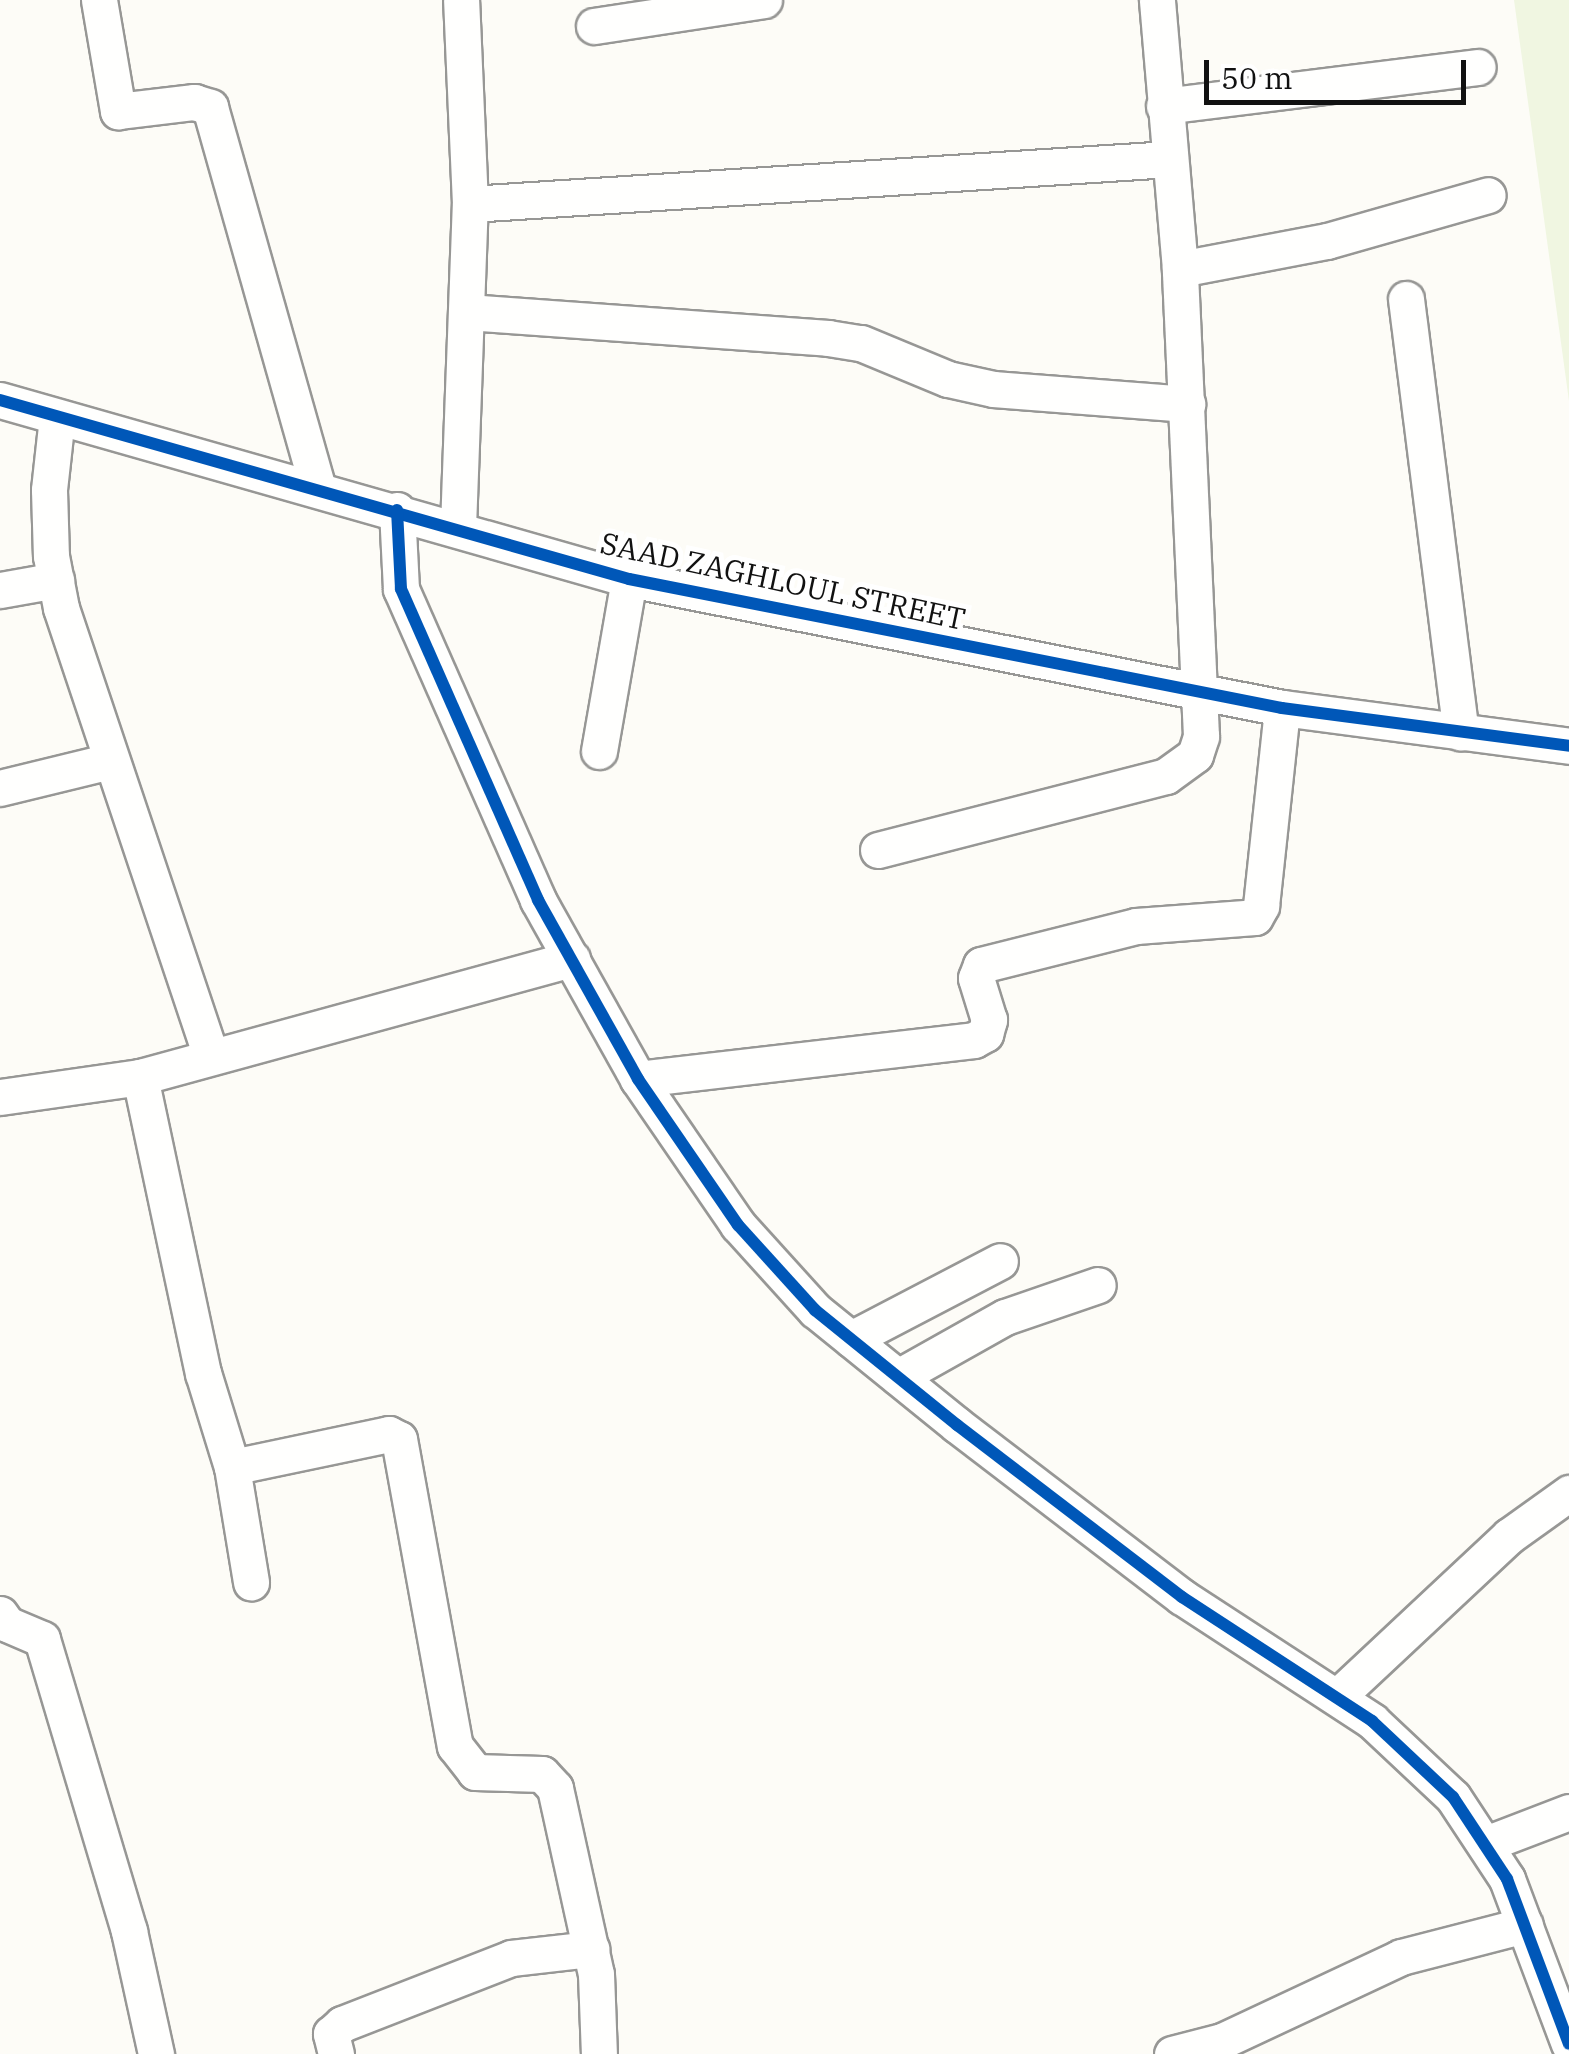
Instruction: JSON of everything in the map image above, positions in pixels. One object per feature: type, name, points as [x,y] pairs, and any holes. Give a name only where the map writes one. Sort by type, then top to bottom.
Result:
[{"type":"street","points":[[99,0],[118,111],[194,102],[210,108],[318,488]]},
{"type":"street","points":[[458,527],[470,204],[461,0]]},
{"type":"street","points":[[594,26],[764,0]]},
{"type":"street","points":[[878,850],[1166,776],[1195,755],[1201,736],[1187,404],[1180,269],[1157,0]]},
{"type":"street","points":[[1164,106],[1478,68]]},
{"type":"street","points":[[470,204],[1170,159]]},
{"type":"street","points":[[1180,269],[1344,237],[1488,194]]},
{"type":"street","points":[[1406,299],[1461,733]]},
{"type":"street","points":[[467,312],[828,338],[994,389],[1187,404]]},
{"type":"street","name":"SAAD ZAGHLOUL STREET","points":[[0,400],[458,527],[629,579],[1282,708],[1569,746]]},
{"type":"street","points":[[57,417],[50,490],[56,580],[111,760],[210,1054]]},
{"type":"street","points":[[397,510],[401,588],[420,639],[538,900],[638,1078],[774,1270],[898,1376],[1182,1597],[1337,1697],[1453,1797],[1488,1844],[1525,1925],[1569,2044]]},
{"type":"street","points":[[600,751],[629,579]]},
{"type":"street","points":[[0,590],[56,580]]},
{"type":"street","points":[[638,1078],[974,1040],[985,1034],[989,1020],[975,974],[981,965],[1136,926],[1254,917],[1282,708]]},
{"type":"street","points":[[0,788],[111,760]]},
{"type":"street","points":[[0,1097],[140,1076],[572,959]]},
{"type":"street","points":[[140,1076],[202,1372],[232,1466],[250,1582]]},
{"type":"street","points":[[851,1338],[877,1319],[1000,1260]]},
{"type":"street","points":[[898,1376],[1005,1317],[1098,1284]]},
{"type":"street","points":[[232,1466],[388,1434],[399,1439],[459,1759],[482,1774],[524,1772],[550,1779],[592,1950],[598,2054]]},
{"type":"street","points":[[1337,1697],[1509,1536],[1569,1493]]},
{"type":"street","points":[[0,1614],[7,1624],[42,1639],[129,1931],[156,2054]]},
{"type":"street","points":[[1488,1844],[1569,1812]]},
{"type":"street","points":[[1172,2054],[1241,2034],[1402,1957],[1525,1925]]},
{"type":"street","points":[[336,2054],[332,2034],[342,2024],[510,1958],[592,1950]]},
{"type":"green space","points":[[1514,0],[1569,0],[1569,401]]},
{"type":"cycle path","points":[[0,400],[629,579],[1282,708],[1569,746]]},
{"type":"cycle path","points":[[397,510],[401,589],[538,900],[638,1079],[738,1225],[815,1310],[957,1425],[1182,1597],[1372,1721],[1453,1797],[1507,1879],[1569,2044]]}]
